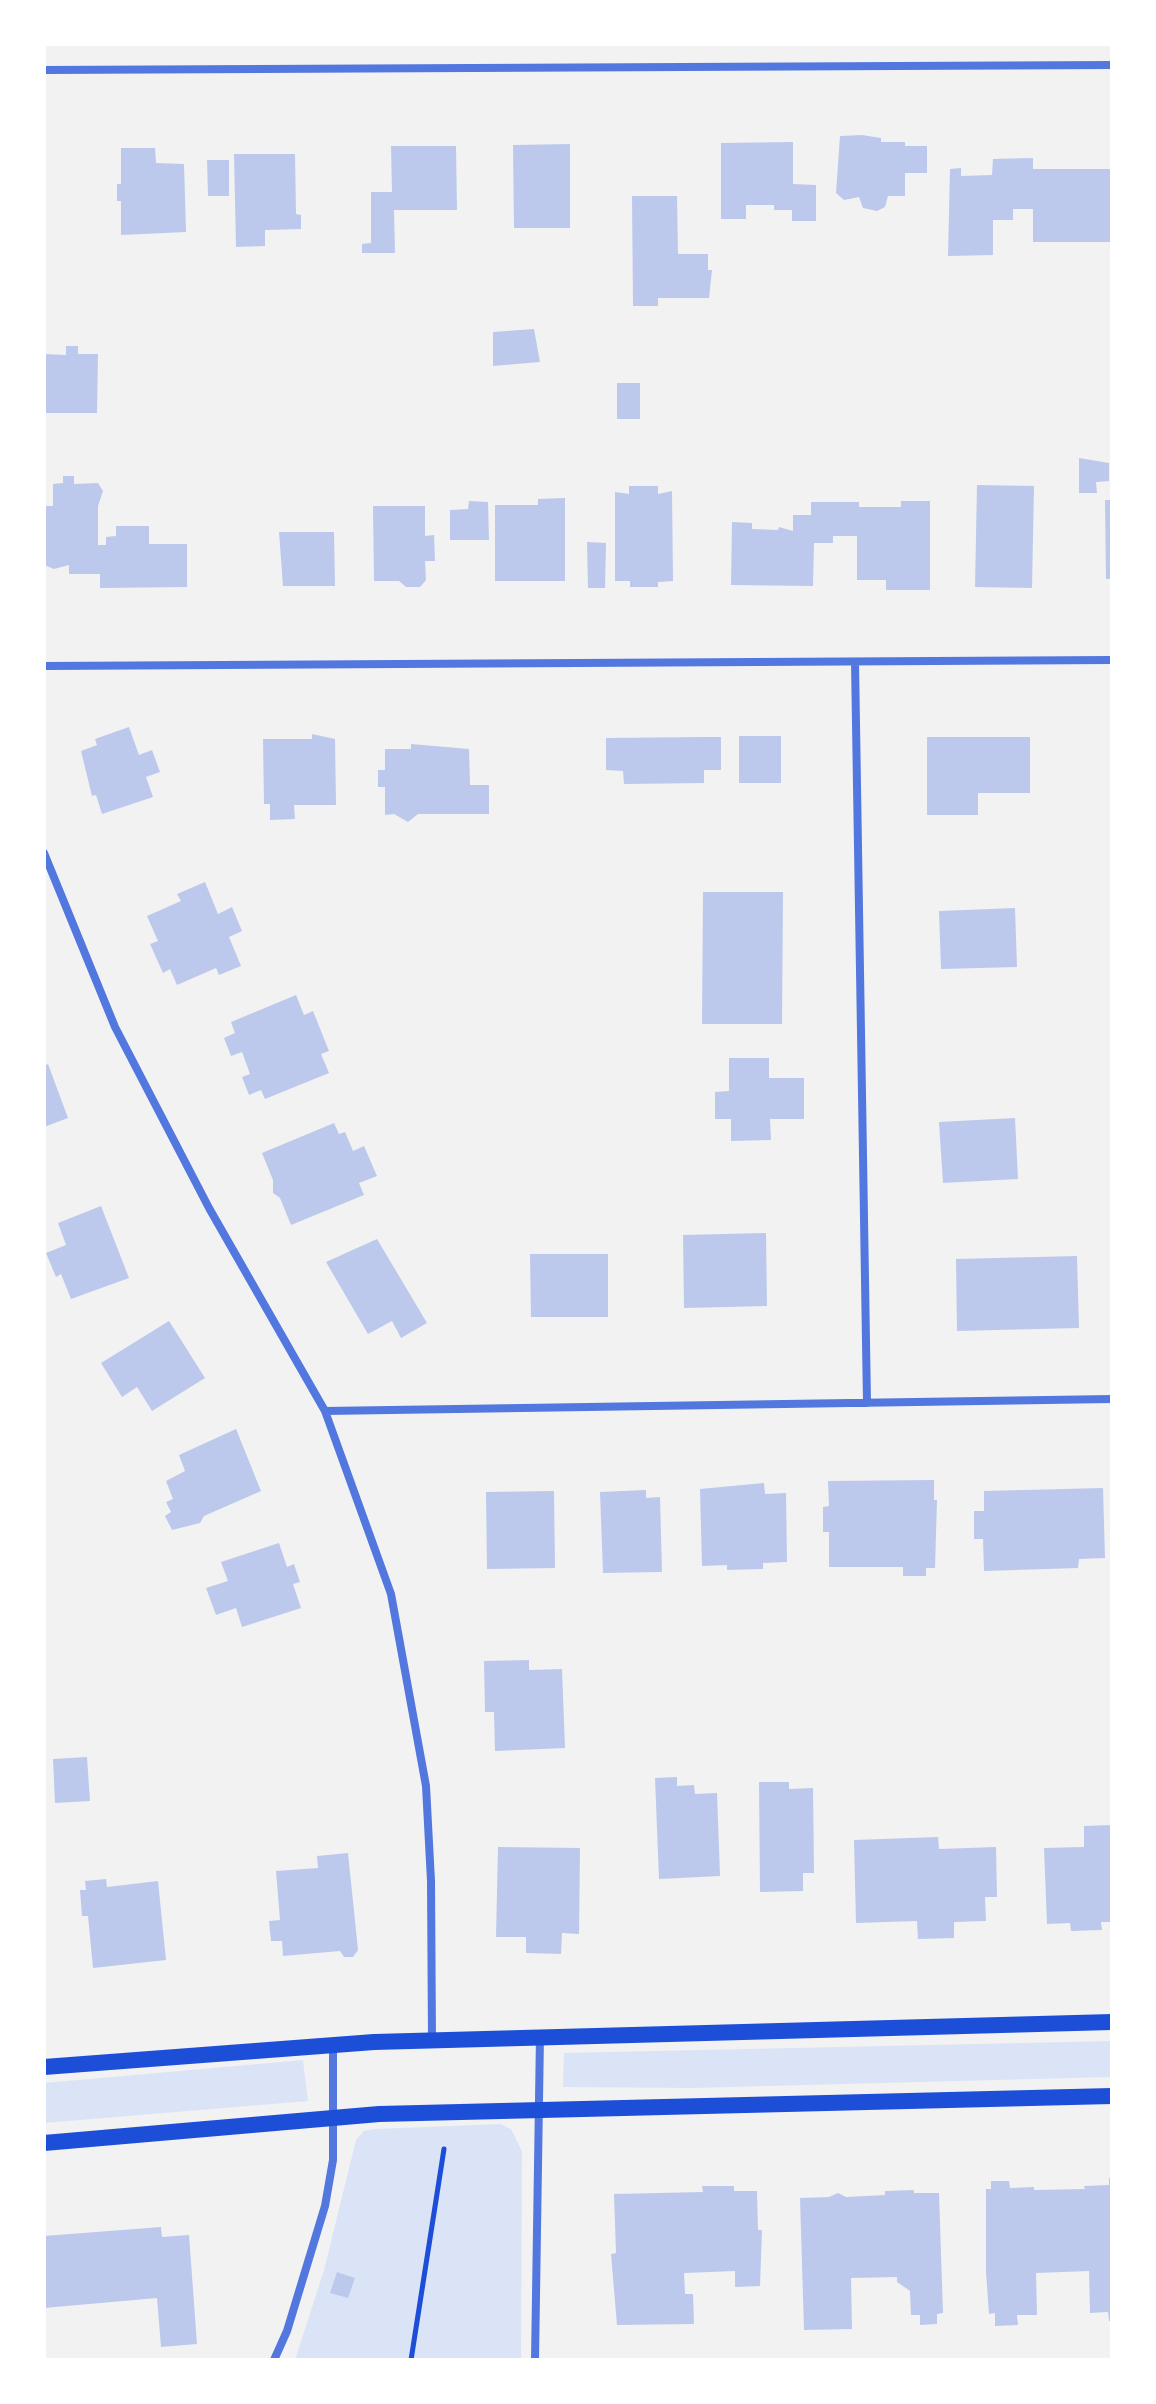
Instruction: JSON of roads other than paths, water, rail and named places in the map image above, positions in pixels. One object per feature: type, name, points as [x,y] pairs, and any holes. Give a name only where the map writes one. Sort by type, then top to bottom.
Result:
[{"type":"main road","points":[[44,2067],[333,2044],[1112,2022]]},
{"type":"main road","points":[[44,2143],[334,2116],[538,2108],[1112,2096]]},
{"type":"street","points":[[44,70],[1112,65]]},
{"type":"street","points":[[44,666],[1112,660]]},
{"type":"street","points":[[855,662],[867,1403]]},
{"type":"street","points":[[44,853],[115,1027],[209,1208],[325,1411],[391,1594],[426,1786],[431,1881],[432,2041]]},
{"type":"street","points":[[325,1411],[1112,1399]]},
{"type":"street","points":[[535,2360],[540,2036]]},
{"type":"street","points":[[274,2360],[287,2331],[325,2206],[333,2160],[333,2044]]}]
